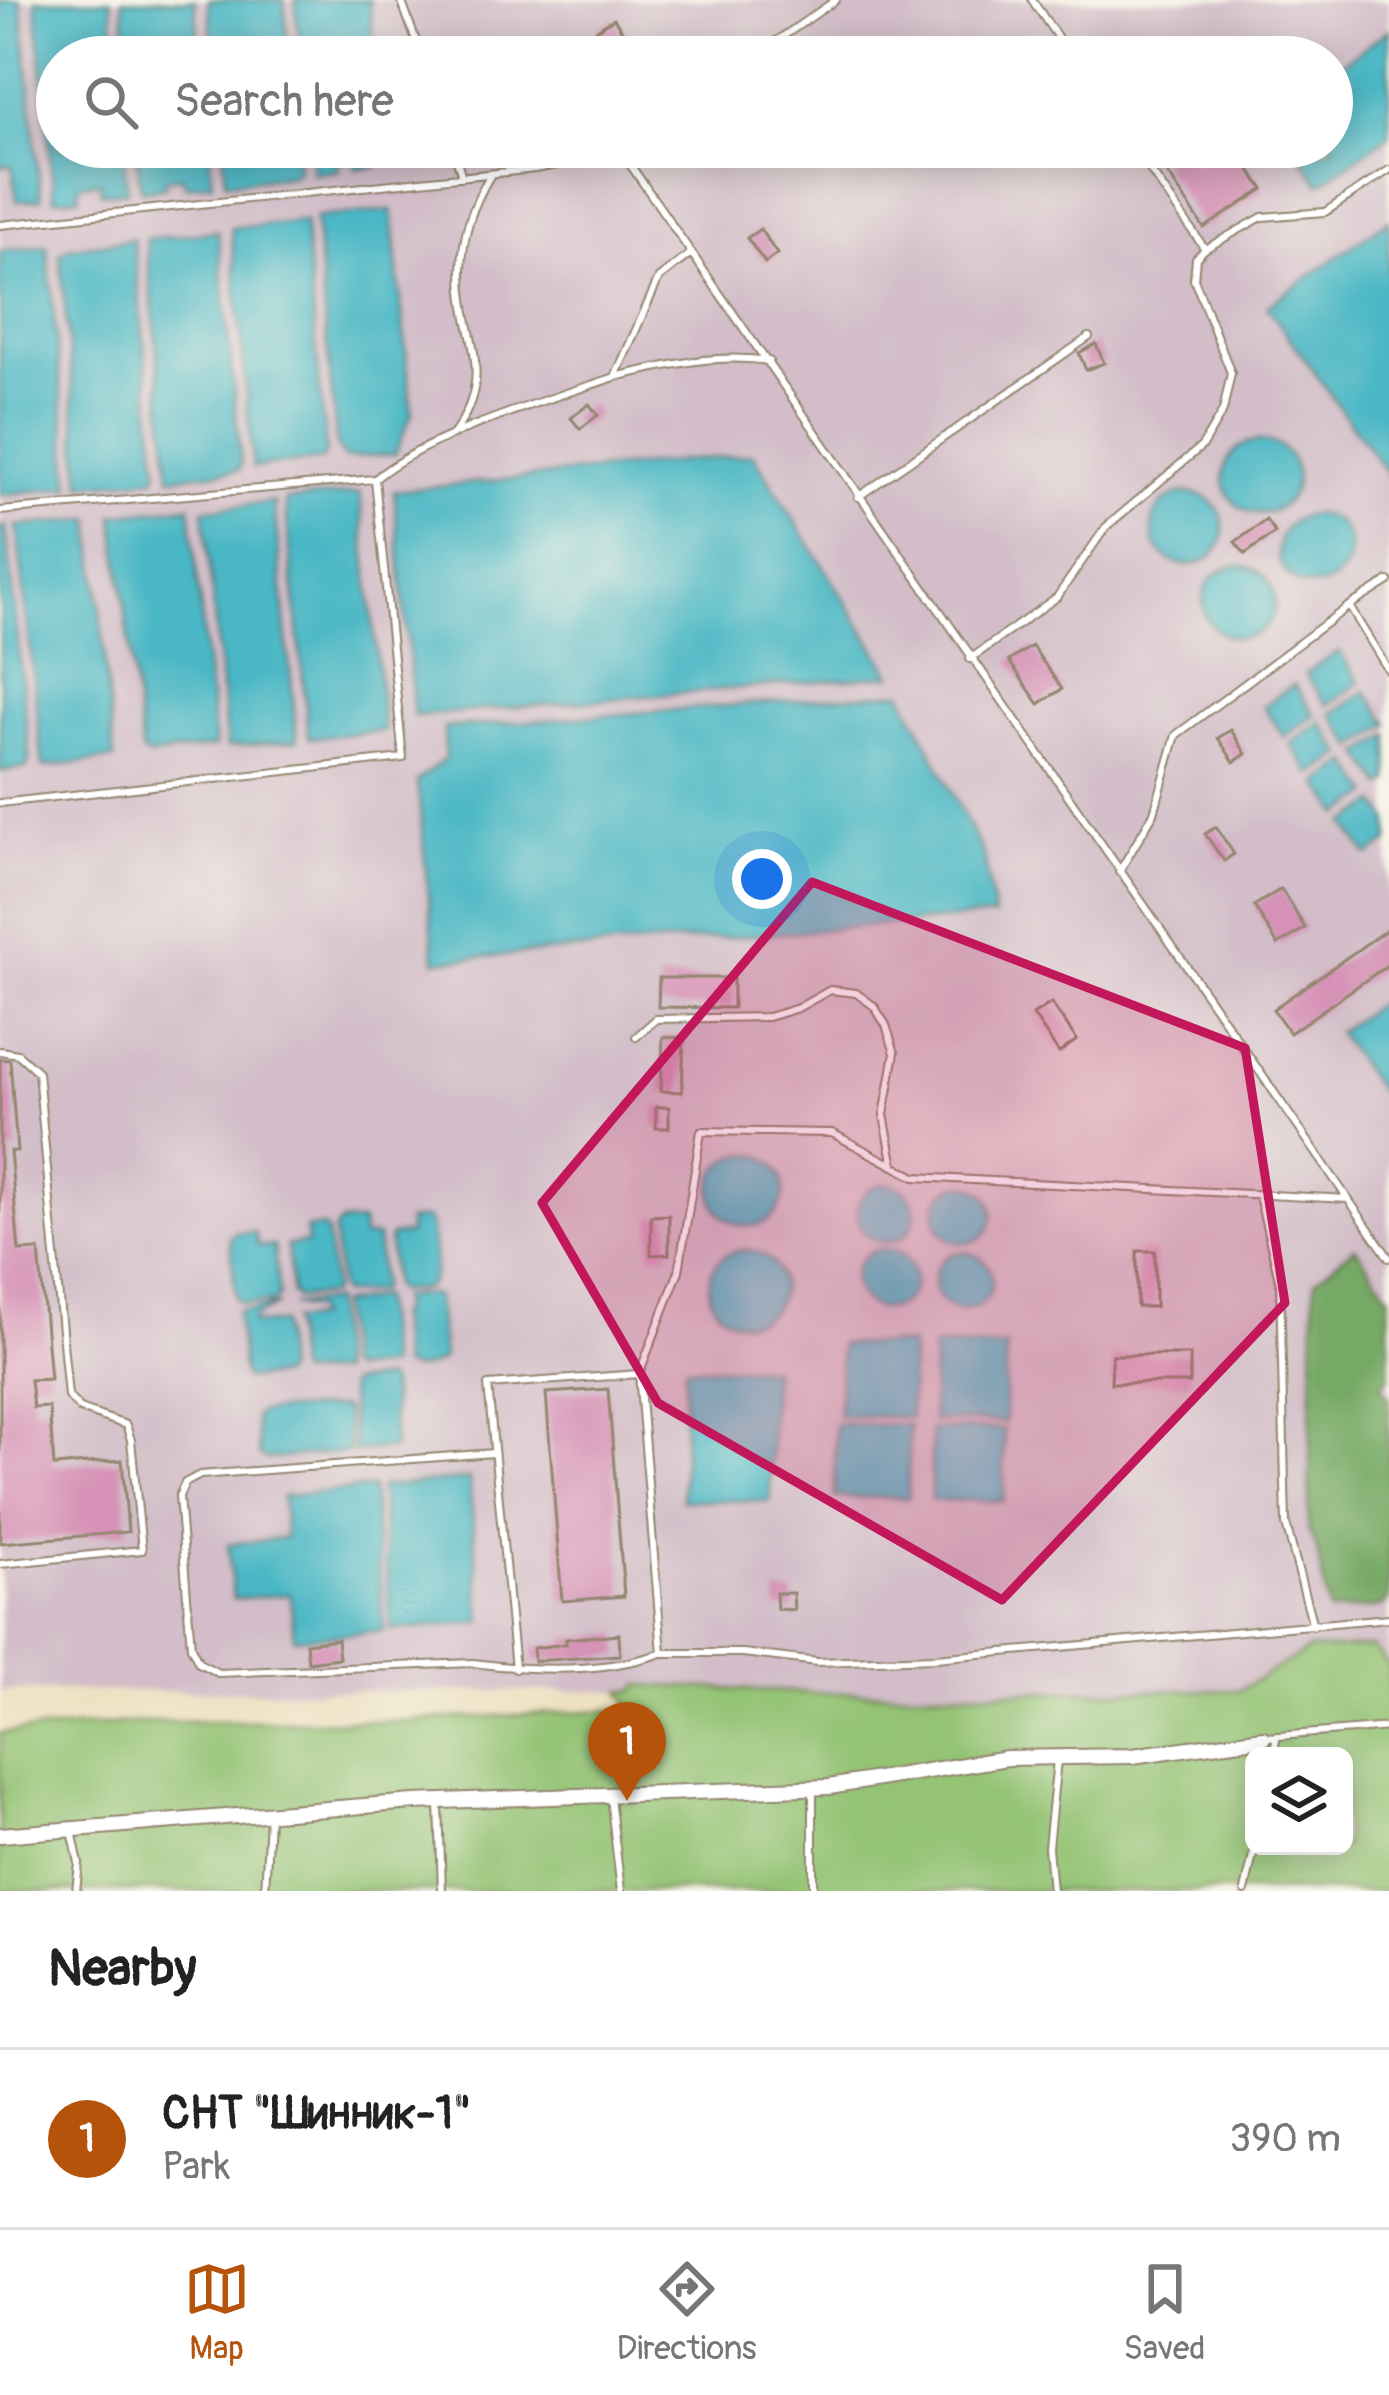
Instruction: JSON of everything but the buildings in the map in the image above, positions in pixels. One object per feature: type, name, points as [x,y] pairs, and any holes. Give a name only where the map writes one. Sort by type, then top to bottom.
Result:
[{"type":"street","points":[[0,1835],[439,1802],[813,1788],[1007,1758],[1132,1756],[1270,1737]]},
{"type":"lane","points":[[401,0],[414,36]]},
{"type":"lane","points":[[784,36],[836,0]]},
{"type":"lane","points":[[1032,0],[1057,36]]},
{"type":"lane","points":[[459,168],[462,177]]},
{"type":"lane","points":[[0,225],[528,168]]},
{"type":"lane","points":[[632,168],[1389,1258]]},
{"type":"lane","points":[[1149,168],[1205,249]]},
{"type":"lane","points":[[970,659],[1057,597],[1106,527],[1202,446],[1223,411],[1231,373],[1194,280],[1196,258],[1262,217],[1325,212],[1389,170]]},
{"type":"lane","points":[[451,438],[470,412],[478,375],[462,273],[471,208],[491,174]]},
{"type":"lane","points":[[615,377],[659,278],[690,254]]},
{"type":"lane","points":[[858,497],[1089,337]]},
{"type":"lane","points":[[0,511],[375,479],[398,459],[615,377],[700,359],[770,361]]},
{"type":"lane","points":[[0,802],[403,758],[375,479]]},
{"type":"lane","points":[[1119,872],[1154,813],[1176,735],[1389,581]]},
{"type":"lane","points":[[1349,606],[1389,671]]},
{"type":"lane","points":[[636,1037],[656,1019],[768,1016],[798,1008],[830,990],[856,993],[874,1006],[895,1052],[884,1115],[894,1166]]},
{"type":"lane","points":[[0,1051],[18,1054],[38,1072],[68,1396],[80,1409],[126,1425],[142,1550],[0,1564]]},
{"type":"lane","points":[[662,1653],[640,1373],[679,1271],[701,1131],[832,1133],[916,1178],[1348,1199]]},
{"type":"lane","points":[[1258,1196],[1280,1283],[1286,1524],[1313,1626]]},
{"type":"lane","points":[[514,1669],[488,1385],[640,1373]]},
{"type":"lane","points":[[493,1453],[200,1475],[185,1483],[179,1496],[191,1647],[199,1663],[218,1673],[473,1663],[514,1669],[629,1664],[662,1653],[743,1653],[818,1662],[935,1658],[1389,1618]]},
{"type":"lane","points":[[1272,1747],[1270,1737],[1389,1727]]},
{"type":"lane","points":[[1052,1891],[1048,1846],[1057,1757]]},
{"type":"lane","points":[[812,1891],[813,1788]]},
{"type":"lane","points":[[610,1797],[621,1891]]},
{"type":"lane","points":[[439,1802],[442,1891]]},
{"type":"lane","points":[[266,1891],[269,1814]]},
{"type":"lane","points":[[71,1827],[79,1863],[76,1891]]},
{"type":"lane","points":[[1245,1891],[1253,1855]]},
{"type":"highlighted area","points":[[812,882],[1245,1048],[1285,1303],[1002,1600],[658,1403],[542,1203]]},
{"type":"shaded area","points":[[0,0],[1389,0],[1389,1666],[1372,1647],[1309,1650],[1240,1690],[815,1693],[641,1685],[634,1691],[0,1691]]},
{"type":"green space","points":[[1355,1247],[1389,1295],[1389,1378],[1381,1384],[1389,1397],[1389,1600],[1380,1607],[1329,1612],[1308,1529],[1315,1280]]},
{"type":"green space","points":[[1373,1647],[1389,1666],[1389,1891],[0,1891],[0,1733],[155,1721],[400,1721],[632,1709],[621,1691],[634,1691],[640,1685],[815,1693],[1240,1690],[1308,1650]]},
{"type":"water","points":[[0,0],[21,0],[41,199],[17,201],[12,166],[0,166]]},
{"type":"water","points":[[36,0],[111,0],[114,36],[39,36]]},
{"type":"water","points":[[122,0],[195,0],[198,36],[126,36]]},
{"type":"water","points":[[208,0],[284,0],[287,36],[212,36]]},
{"type":"water","points":[[295,0],[369,0],[373,36],[299,36]]},
{"type":"water","points":[[1389,30],[1389,135],[1353,161],[1353,55]]},
{"type":"water","points":[[51,168],[125,168],[127,191],[101,193],[100,182],[79,184],[79,197],[54,199]]},
{"type":"water","points":[[138,168],[211,168],[212,183],[185,186],[183,177],[165,179],[165,187],[141,191]]},
{"type":"water","points":[[225,168],[298,168],[291,176],[226,182]]},
{"type":"water","points":[[312,168],[338,168],[338,171],[312,173]]},
{"type":"water","points":[[1309,168],[1343,168],[1320,184]]},
{"type":"water","points":[[392,210],[412,413],[395,454],[345,458],[337,448],[315,217]]},
{"type":"water","points":[[1389,220],[1389,477],[1267,306]]},
{"type":"water","points":[[304,221],[326,451],[322,460],[253,467],[231,228]]},
{"type":"water","points":[[218,231],[241,463],[239,470],[170,477],[146,239]]},
{"type":"water","points":[[133,239],[158,471],[155,478],[82,485],[60,254],[68,248]]},
{"type":"water","points":[[47,246],[71,487],[0,495],[0,251]]},
{"type":"water","points":[[1260,441],[1285,452],[1296,477],[1285,502],[1260,513],[1235,502],[1224,477],[1235,452]]},
{"type":"water","points":[[753,454],[892,675],[414,716],[394,491]]},
{"type":"water","points":[[360,493],[384,731],[309,738],[285,500]]},
{"type":"water","points":[[1188,493],[1213,504],[1224,529],[1213,554],[1188,565],[1163,554],[1152,529],[1163,504]]},
{"type":"water","points":[[274,502],[297,741],[227,747],[204,509]]},
{"type":"water","points":[[190,506],[215,747],[148,756],[142,752],[114,515]]},
{"type":"water","points":[[1314,514],[1339,525],[1350,550],[1339,575],[1314,586],[1289,575],[1278,550],[1289,525]]},
{"type":"water","points":[[92,519],[114,759],[43,767],[17,526]]},
{"type":"water","points":[[6,526],[30,757],[26,768],[0,771],[0,527]]},
{"type":"water","points":[[1239,566],[1265,576],[1275,602],[1265,628],[1239,638],[1213,628],[1203,602],[1213,576]]},
{"type":"water","points":[[1339,651],[1360,683],[1327,705],[1305,674]]},
{"type":"water","points":[[1294,684],[1315,715],[1284,737],[1263,706]]},
{"type":"water","points":[[1366,691],[1389,724],[1355,747],[1332,714]]},
{"type":"water","points":[[902,692],[984,856],[994,916],[435,961],[417,781],[445,759],[444,728]]},
{"type":"water","points":[[1321,722],[1343,754],[1312,775],[1291,744]]},
{"type":"water","points":[[1389,735],[1389,782],[1383,786],[1361,754]]},
{"type":"water","points":[[1349,762],[1371,794],[1341,815],[1319,784]]},
{"type":"water","points":[[1377,803],[1389,820],[1389,842],[1368,856],[1346,824]]},
{"type":"water","points":[[1389,996],[1389,1105],[1337,1032]]},
{"type":"water","points":[[748,1154],[774,1164],[784,1190],[774,1216],[748,1226],[722,1216],[712,1190],[722,1164]]},
{"type":"water","points":[[886,1184],[906,1193],[915,1213],[906,1233],[886,1242],[866,1233],[857,1213],[866,1193]]},
{"type":"water","points":[[964,1185],[985,1193],[993,1214],[985,1235],[964,1243],[943,1235],[935,1214],[943,1193]]},
{"type":"water","points":[[426,1218],[434,1255],[432,1281],[422,1289],[397,1291],[389,1241],[391,1236],[409,1234],[408,1221]]},
{"type":"water","points":[[362,1222],[363,1237],[377,1237],[381,1287],[376,1292],[342,1294],[334,1230],[340,1223]]},
{"type":"water","points":[[323,1227],[333,1288],[329,1295],[297,1298],[292,1294],[287,1245],[307,1243],[306,1229]]},
{"type":"water","points":[[255,1232],[258,1246],[274,1246],[279,1296],[273,1302],[242,1304],[236,1299],[230,1239],[234,1233]]},
{"type":"water","points":[[884,1249],[905,1258],[914,1279],[905,1300],[884,1309],[863,1300],[854,1279],[863,1258]]},
{"type":"water","points":[[745,1250],[771,1260],[781,1286],[771,1312],[745,1322],[719,1312],[709,1286],[719,1260]]},
{"type":"water","points":[[963,1252],[984,1260],[992,1281],[984,1302],[963,1310],[942,1302],[934,1281],[942,1260]]},
{"type":"water","points":[[429,1294],[436,1298],[443,1357],[424,1368],[401,1366],[400,1297]]},
{"type":"water","points":[[381,1297],[388,1367],[351,1371],[345,1366],[339,1304]]},
{"type":"water","points":[[333,1301],[339,1372],[300,1375],[292,1321],[316,1318],[314,1309],[292,1305]]},
{"type":"water","points":[[278,1305],[253,1318],[253,1324],[281,1323],[285,1371],[280,1376],[246,1379],[237,1312]]},
{"type":"water","points":[[840,1344],[911,1345],[910,1417],[839,1416]]},
{"type":"water","points":[[933,1346],[1006,1347],[1005,1422],[932,1421]]},
{"type":"water","points":[[685,1367],[772,1368],[770,1501],[682,1500]]},
{"type":"water","points":[[385,1379],[390,1384],[394,1448],[354,1452],[348,1387]]},
{"type":"water","points":[[341,1407],[349,1452],[266,1459],[259,1455],[255,1416],[260,1412]]},
{"type":"water","points":[[835,1424],[909,1425],[908,1498],[835,1497]]},
{"type":"water","points":[[931,1429],[1004,1429],[1004,1501],[931,1500]]},
{"type":"water","points":[[469,1479],[482,1622],[391,1630],[380,1487]]},
{"type":"water","points":[[372,1488],[384,1631],[294,1638],[290,1594],[233,1599],[228,1544],[285,1538],[282,1496]]},
{"type":"place","name":"СНТ \"Шинник-1\"","points":[[627,1801]]}]
